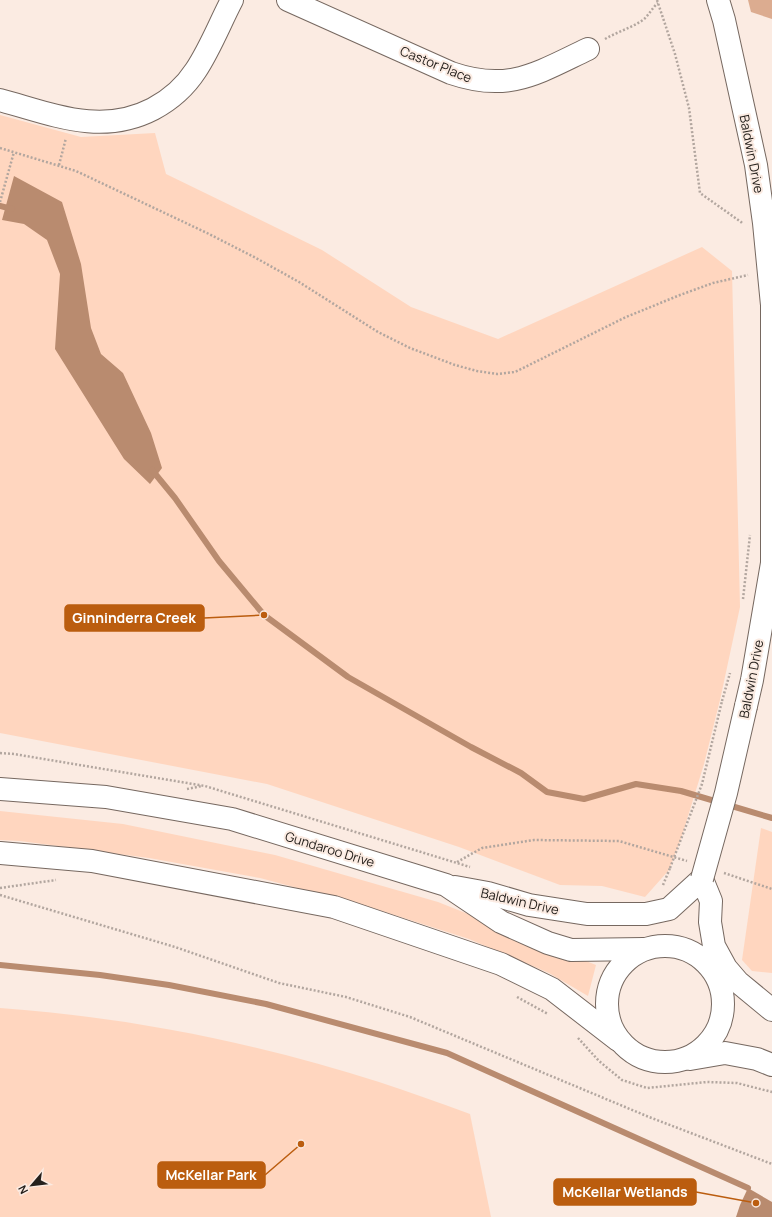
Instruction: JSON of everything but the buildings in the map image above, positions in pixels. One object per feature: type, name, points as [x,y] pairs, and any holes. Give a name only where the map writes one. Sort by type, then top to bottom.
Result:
[{"type":"main road","points":[[0,100],[71,119],[98,123],[114,122],[146,112],[173,96],[195,71],[232,0]]},
{"type":"main road","name":"Castor Place","points":[[288,0],[444,70],[469,79],[487,82],[504,82],[522,78],[588,49]]},
{"type":"main road","name":"Baldwin Drive","points":[[446,885],[488,893],[529,905],[587,914],[646,914],[669,909],[704,871],[726,793],[752,680],[772,563],[772,305],[763,215],[756,165],[724,20],[718,0]]},
{"type":"main road","name":"Gundaroo Drive","points":[[0,789],[106,797],[232,819],[446,885],[501,922],[548,943],[571,950],[644,949]]},
{"type":"main road","points":[[0,853],[92,861],[334,907],[500,964],[552,989],[618,1040],[628,1050],[653,1062],[667,1063],[725,1053],[756,1058],[772,1065]]},
{"type":"main road","points":[[704,871],[711,901],[710,922],[714,946],[726,968],[738,982],[772,1010]]},
{"type":"main road","points":[[618,1040],[611,1026],[607,1011],[606,1000],[612,977],[625,961],[644,949],[660,946],[686,949],[695,954],[708,965],[719,982],[723,1002],[721,1021],[714,1036],[700,1051],[683,1060]]},
{"type":"main road","points":[[719,982],[772,1019]]},
{"type":"path","points":[[588,49],[638,23],[645,18],[658,2]]},
{"type":"path","points":[[658,2],[675,54],[688,108],[700,193],[741,222],[743,225]]},
{"type":"path","points":[[58,165],[71,119]]},
{"type":"path","points":[[0,148],[76,171],[153,206],[256,258],[299,282],[378,332],[410,348],[455,365],[491,374],[507,374],[515,372],[626,317],[719,281],[749,275]]},
{"type":"path","points":[[0,202],[14,152]]},
{"type":"path","points":[[748,268],[749,282]]},
{"type":"path","points":[[742,602],[750,532]]},
{"type":"path","points":[[662,889],[702,784],[722,701],[732,668]]},
{"type":"path","points":[[471,868],[456,862],[482,848],[534,840],[618,841],[704,871],[772,889]]},
{"type":"path","points":[[0,896],[175,947],[279,983],[346,997],[410,1017],[649,1117],[772,1164]]},
{"type":"shaded area","points":[[748,0],[772,0],[772,19],[751,12]]},
{"type":"shaded area","points":[[0,115],[81,137],[155,133],[166,174],[322,250],[411,307],[498,339],[702,247],[732,271],[740,607],[720,700],[704,764],[681,839],[669,870],[645,897],[602,886],[560,885],[459,847],[267,784],[0,733]]},
{"type":"shaded area","points":[[14,176],[62,202],[81,264],[91,328],[101,354],[123,373],[151,433],[162,468],[150,484],[124,459],[55,349],[60,274],[47,240],[24,224],[2,220]]},
{"type":"shaded area","points":[[0,811],[123,824],[275,855],[438,902],[596,965],[588,996],[549,973],[469,939],[376,909],[260,878],[149,858],[20,841],[0,840]]},
{"type":"shaded area","points":[[761,828],[772,832],[772,973],[752,971],[742,960]]},
{"type":"shaded area","points":[[0,1008],[48,1012],[144,1025],[239,1044],[333,1068],[391,1086],[470,1114],[491,1217],[0,1217]]},
{"type":"shaded area","points":[[748,1188],[772,1202],[772,1217],[736,1217]]},
{"type":"waterway","points":[[0,206],[12,209]]},
{"type":"waterway","points":[[152,470],[175,498],[219,561],[264,615],[348,677],[471,747],[521,773],[547,792],[584,799],[636,784],[681,791],[772,818]]},
{"type":"waterway","points":[[0,965],[100,975],[169,985],[266,1004],[447,1053],[748,1188]]},
{"type":"place","name":"Ginninderra Creek","points":[[264,615]]},
{"type":"place","name":"McKellar Park","points":[[301,1144]]},
{"type":"place","name":"McKellar Wetlands","points":[[756,1203]]}]
